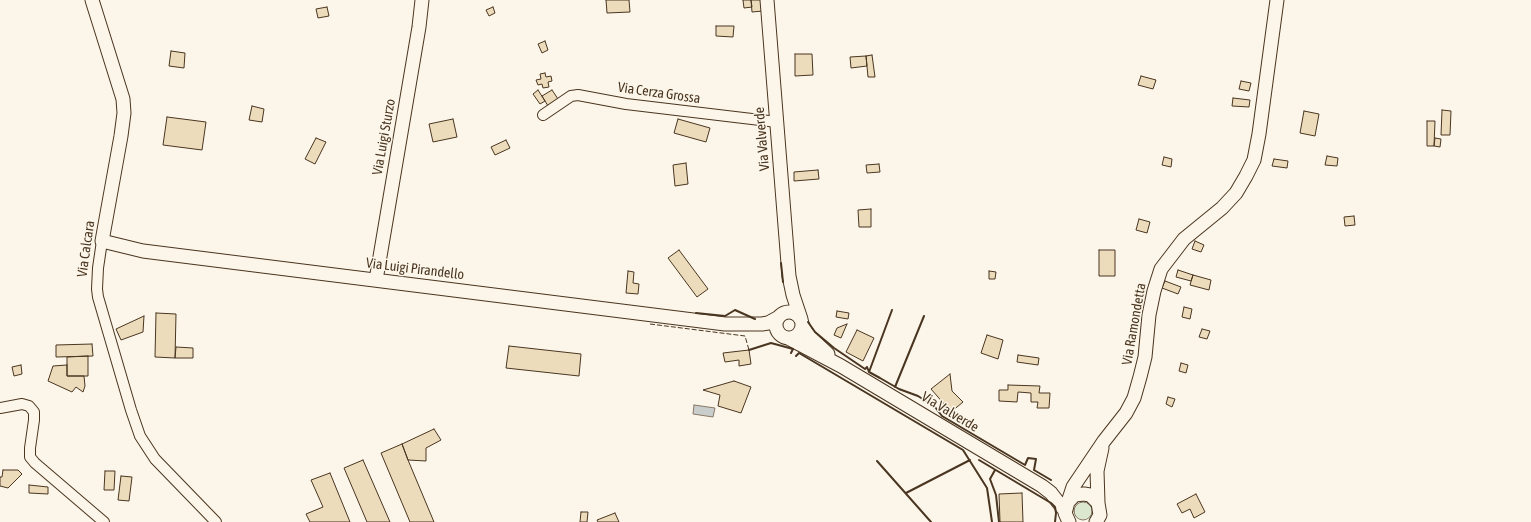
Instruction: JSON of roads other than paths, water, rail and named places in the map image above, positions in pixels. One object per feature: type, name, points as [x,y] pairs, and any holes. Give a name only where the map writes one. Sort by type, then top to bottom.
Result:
[{"type":"street","name":"Via Calcara","points":[[92,0],[123,99],[124,113],[98,268],[98,297],[140,436],[155,459],[216,522]]},
{"type":"street","name":"Via Luigi Sturzo","points":[[376,280],[419,27],[422,0]]},
{"type":"street","name":"Via Valverde","points":[[767,0],[790,276]]},
{"type":"street","name":"Via Ramondetta","points":[[1067,511],[1073,487],[1104,441],[1126,413],[1134,398],[1145,357],[1149,315],[1154,291],[1162,270],[1184,239],[1222,208],[1236,193],[1254,160],[1259,134],[1277,0]]},
{"type":"street","name":"Via Cerza Grossa","points":[[543,115],[571,96],[578,95],[626,104],[777,122]]},
{"type":"street","name":"Via Luigi Pirandello","points":[[102,241],[143,251],[725,324]]},
{"type":"street","points":[[790,276],[786,305],[776,327],[781,335],[841,366]]},
{"type":"street","points":[[725,324],[787,338],[792,338],[800,333],[801,321],[794,301],[790,276]]},
{"type":"street","points":[[725,324],[768,323],[793,312],[797,315],[813,340],[841,366]]},
{"type":"street","name":"Via Valverde","points":[[841,366],[1042,486]]},
{"type":"street","points":[[0,408],[22,404],[29,406],[34,412],[30,457],[35,463],[104,522]]},
{"type":"street","points":[[1096,522],[1100,515],[1097,471],[1104,441]]},
{"type":"street","points":[[1042,486],[1055,497],[1067,511]]},
{"type":"street","points":[[1042,486],[1059,491],[1067,511]]},
{"type":"street","points":[[1067,511],[1075,496],[1084,494],[1090,495],[1099,505],[1109,522]]}]
